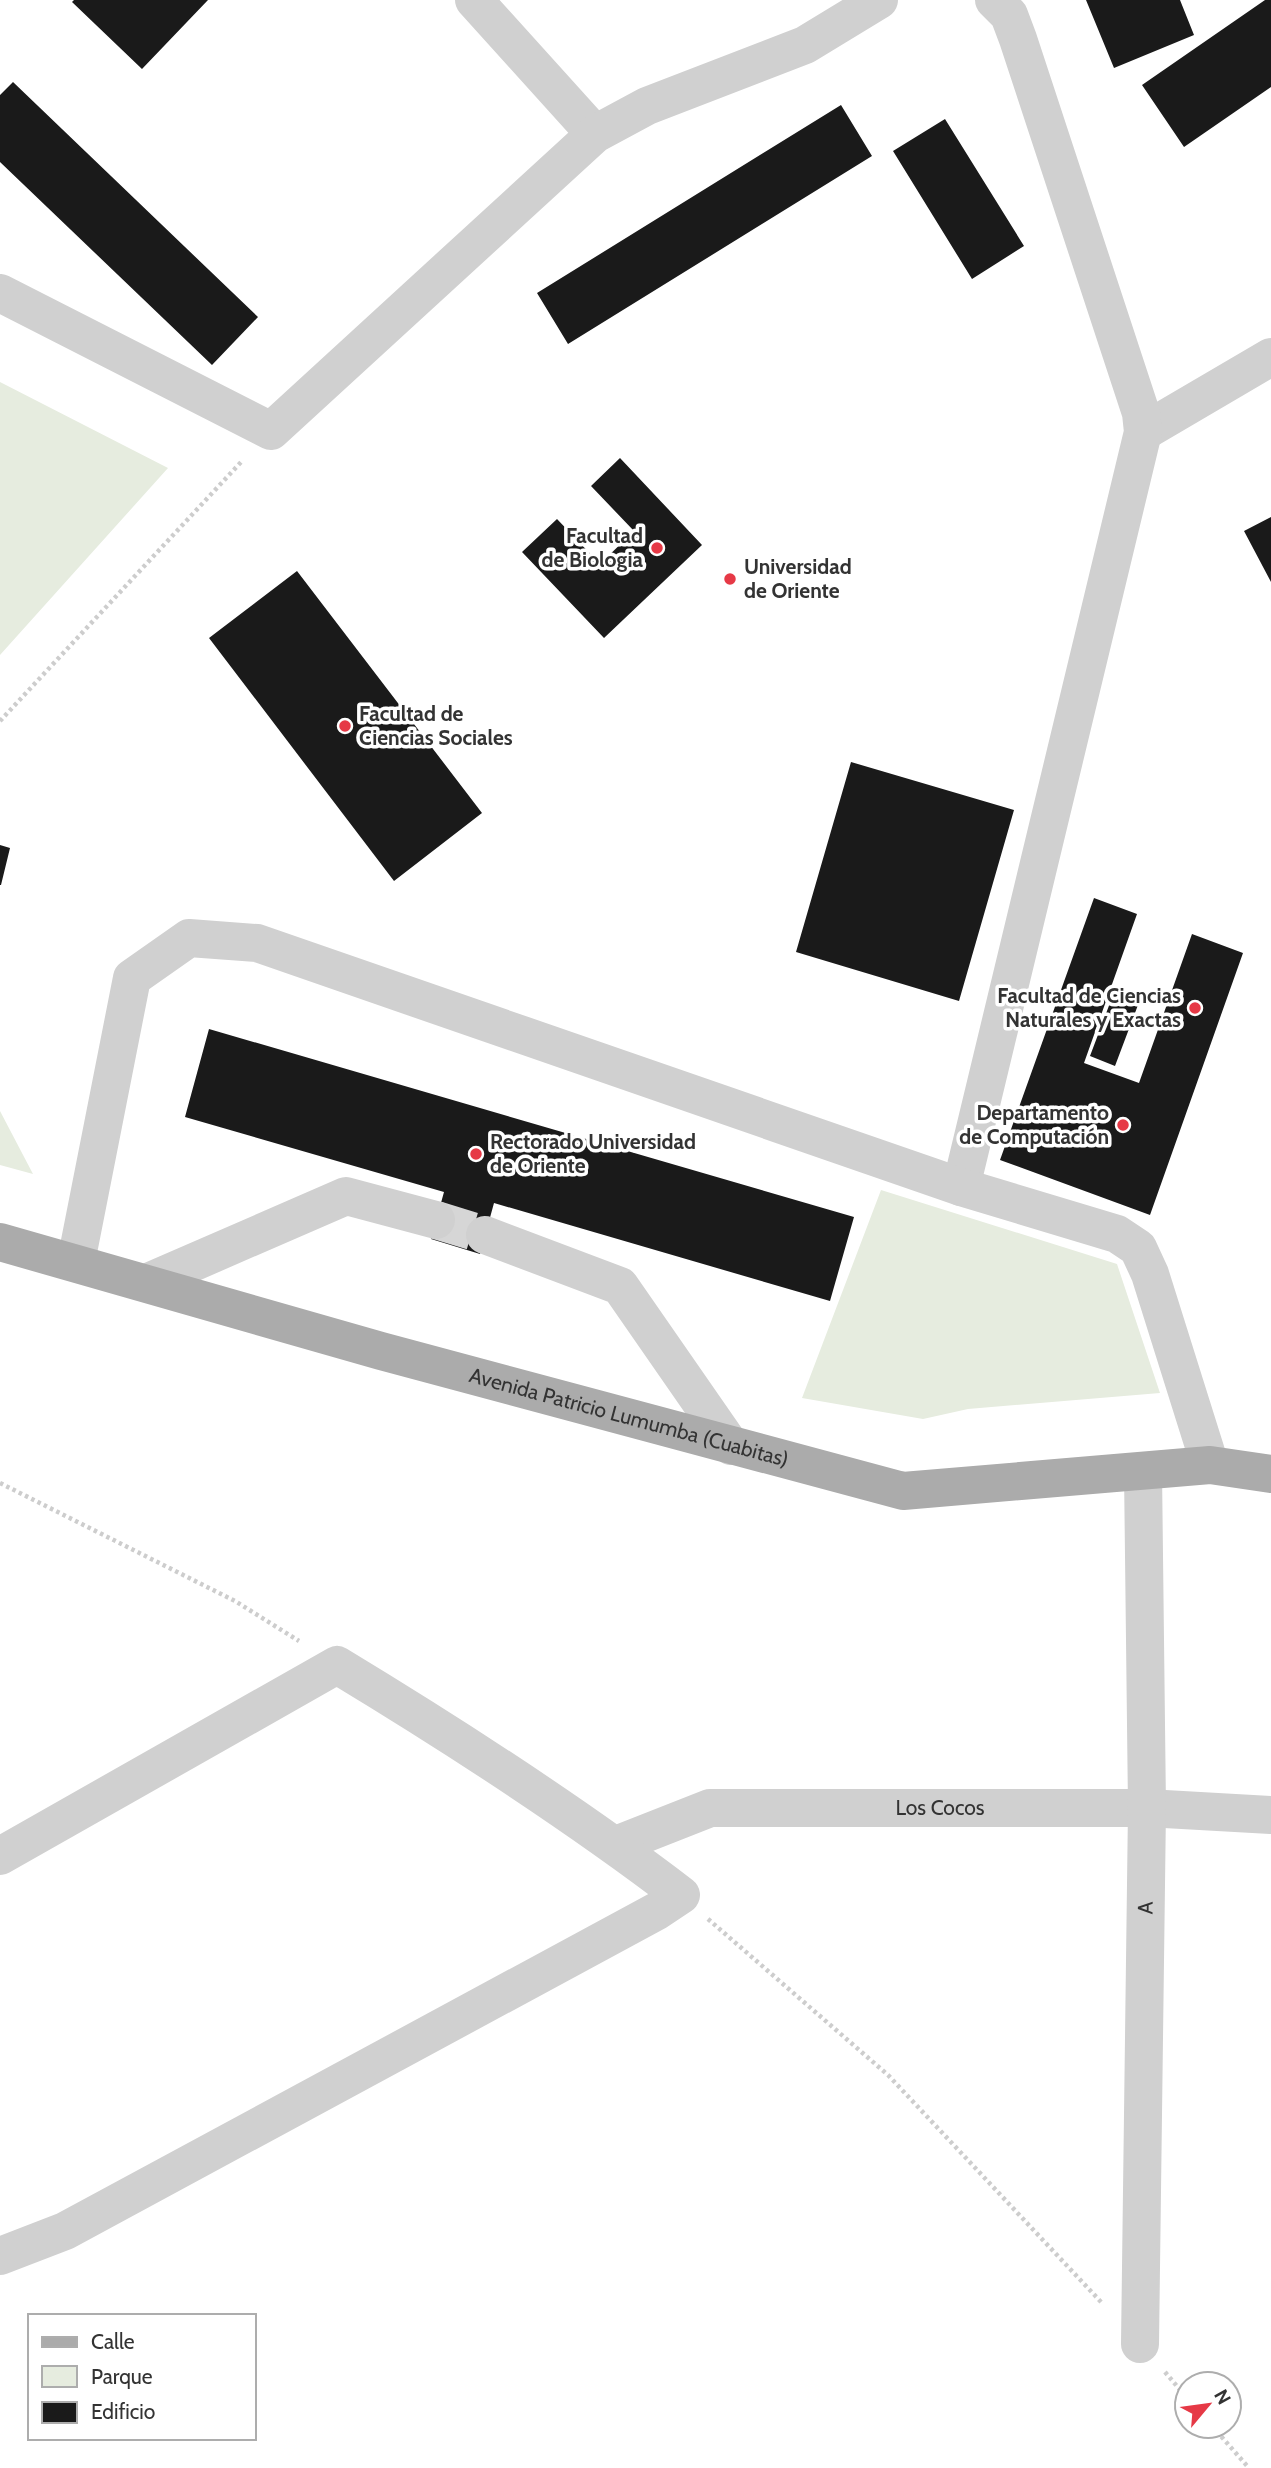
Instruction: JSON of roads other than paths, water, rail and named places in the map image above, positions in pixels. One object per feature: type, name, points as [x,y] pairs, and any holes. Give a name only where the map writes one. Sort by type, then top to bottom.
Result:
[{"type":"main road","name":"Avenida Patricio Lumumba (Cuabitas)","points":[[0,1242],[382,1352],[903,1491],[1210,1465],[1271,1475]]},
{"type":"street","points":[[474,0],[595,134]]},
{"type":"street","points":[[0,293],[271,431],[595,134],[647,106],[805,45],[879,0]]},
{"type":"street","points":[[961,1187],[1143,432],[1141,413],[1018,39],[1009,15],[994,0]]},
{"type":"street","points":[[1143,432],[1271,357]]},
{"type":"street","points":[[76,1262],[132,978],[189,938],[257,943],[961,1187],[1117,1234],[1138,1248],[1150,1274],[1210,1465]]},
{"type":"street","points":[[146,1283],[346,1196],[436,1220]]},
{"type":"street","points":[[485,1235],[620,1286],[731,1446]]},
{"type":"street","name":"A","points":[[1140,2344],[1147,1808],[1143,1471]]},
{"type":"street","points":[[0,1856],[337,1665],[461,1740],[616,1845],[681,1895],[657,1911],[65,2231],[0,2257]]},
{"type":"street","name":"Los Cocos","points":[[616,1845],[710,1808],[1147,1808],[1271,1815]]},
{"type":"tunnel","points":[[436,1220],[485,1235]]},
{"type":"place","name":"Facultad de Biologia","points":[[657,548]]},
{"type":"place","name":"Universidad de Oriente","points":[[730,579]]},
{"type":"place","name":"Facultad de Ciencias Sociales","points":[[345,726]]},
{"type":"place","name":"Facultad de Ciencias Naturales y Exactas","points":[[1195,1008]]},
{"type":"place","name":"Departamento de Computación","points":[[1123,1125]]},
{"type":"place","name":"Rectorado Universidad de Oriente","points":[[476,1154]]}]
